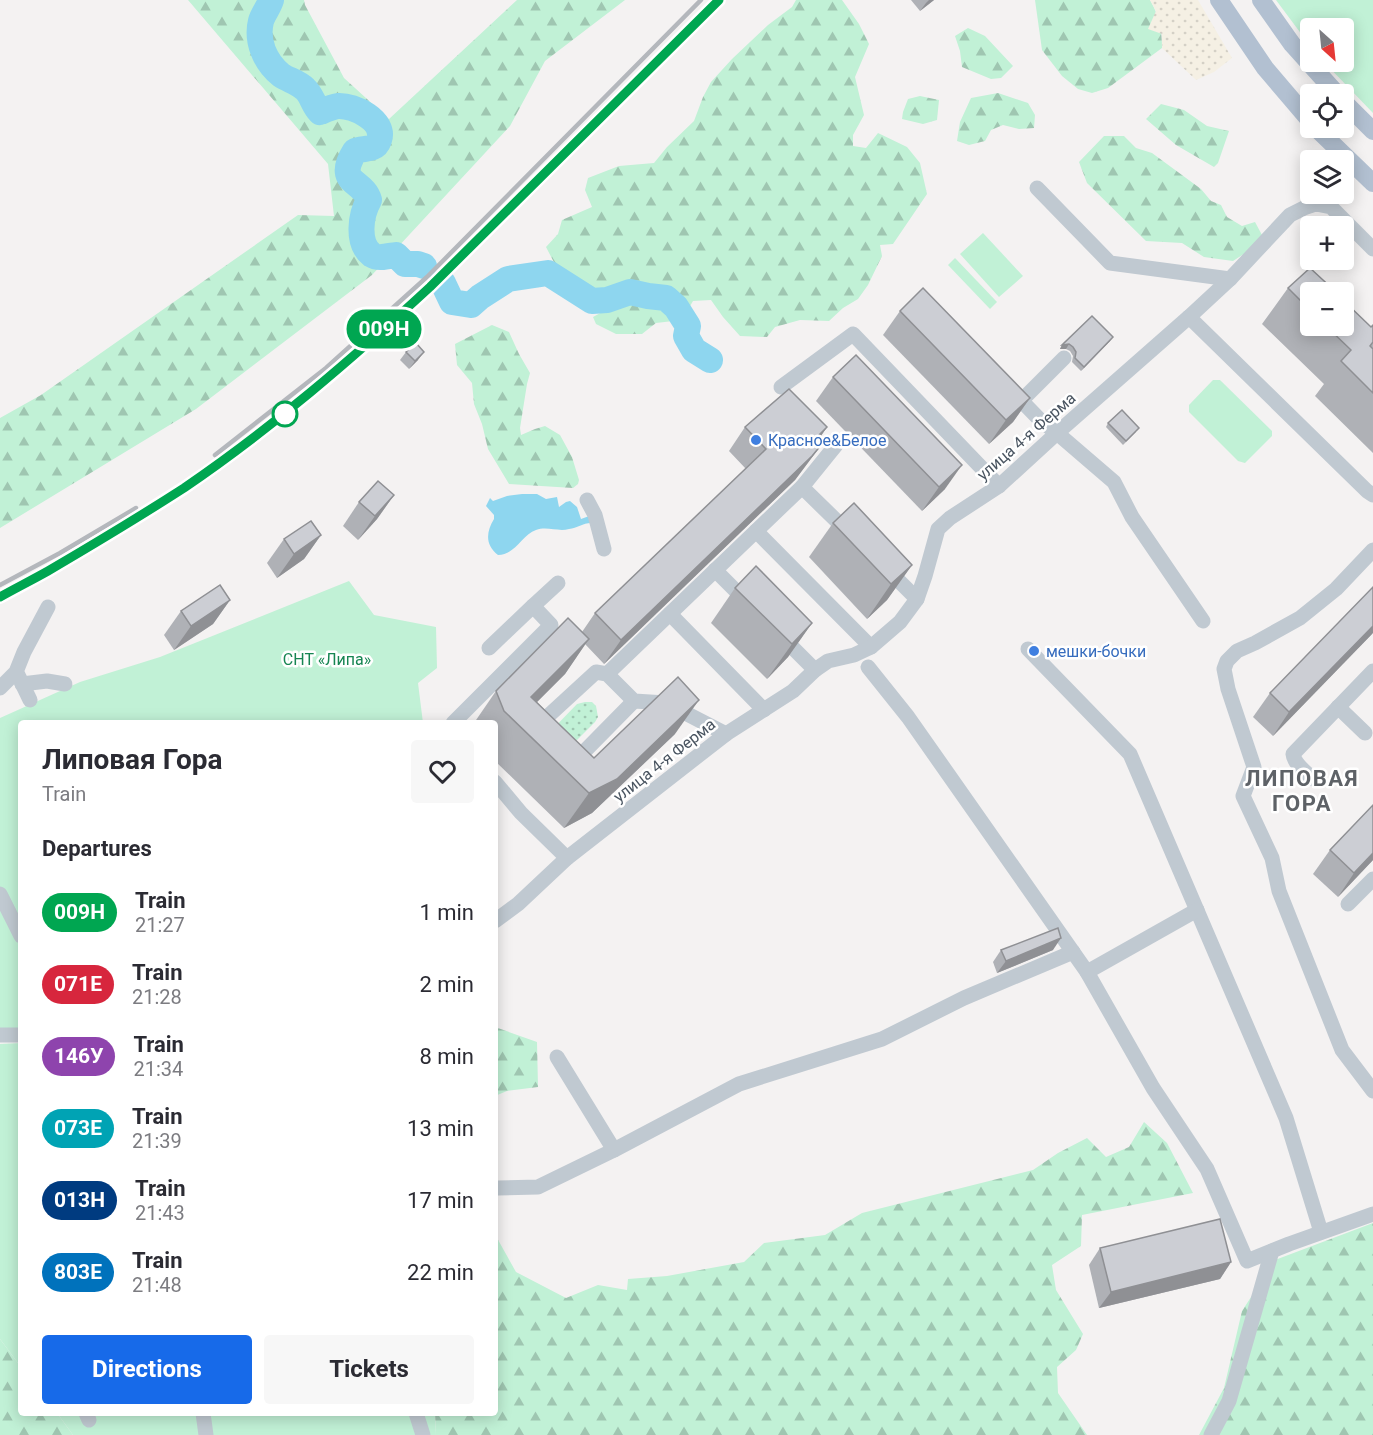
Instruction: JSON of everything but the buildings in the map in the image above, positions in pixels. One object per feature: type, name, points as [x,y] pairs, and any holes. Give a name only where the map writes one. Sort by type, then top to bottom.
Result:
[{"type":"main road","points":[[1219,0],[1265,68],[1300,109]]},
{"type":"main road","points":[[1261,0],[1292,44],[1328,84]]},
{"type":"main road","points":[[1354,112],[1373,131]]},
{"type":"main road","points":[[1326,138],[1373,183]]},
{"type":"street","points":[[1037,188],[1110,263],[1230,279]]},
{"type":"street","name":"улица 4-я Ферма","points":[[498,919],[518,904],[567,858],[726,734],[793,691],[828,661],[854,655],[871,647],[900,622],[917,599],[938,529],[950,518],[999,486],[1189,317],[1230,279],[1290,215],[1316,204],[1331,207],[1373,249]]},
{"type":"street","points":[[1189,317],[1373,495]]},
{"type":"street","points":[[780,387],[853,334],[999,486]]},
{"type":"street","points":[[1021,401],[1064,358]]},
{"type":"street","points":[[1005,385],[1042,422],[1114,482],[1132,517],[1203,621]]},
{"type":"street","points":[[607,674],[802,487],[836,445]]},
{"type":"street","points":[[802,487],[859,542]]},
{"type":"street","points":[[587,500],[595,515],[604,549]]},
{"type":"street","points":[[756,531],[871,647]]},
{"type":"street","points":[[1373,549],[1335,589],[1300,618],[1237,651],[1227,661],[1224,669],[1254,767],[1244,796],[1272,858],[1279,891],[1342,1050],[1373,1091]]},
{"type":"street","points":[[876,559],[917,599]]},
{"type":"street","points":[[715,570],[757,612]]},
{"type":"street","points":[[489,648],[558,583]]},
{"type":"street","points":[[456,720],[551,625],[533,606]]},
{"type":"street","points":[[30,700],[19,678],[24,652],[48,607]]},
{"type":"street","points":[[670,614],[764,710]]},
{"type":"street","points":[[774,628],[815,670]]},
{"type":"street","points":[[1028,649],[1130,754],[1286,1118],[1321,1232]]},
{"type":"street","points":[[868,668],[908,717],[1087,972],[1153,1088],[1207,1169],[1247,1261],[1373,1214]]},
{"type":"street","points":[[1313,779],[1296,763],[1293,754],[1373,671]]},
{"type":"street","points":[[537,741],[530,734],[596,672],[607,674],[634,701],[666,703],[726,734]]},
{"type":"street","points":[[0,688],[19,678],[65,684]]},
{"type":"street","points":[[560,762],[567,769],[634,701]]},
{"type":"street","points":[[1338,707],[1365,733]]},
{"type":"street","points":[[498,786],[521,813],[567,858]]},
{"type":"street","points":[[1348,904],[1373,879]]},
{"type":"street","points":[[0,894],[18,930]]},
{"type":"street","points":[[1087,972],[1197,910]]},
{"type":"street","points":[[498,1188],[538,1187],[615,1150],[739,1084],[882,1039],[964,998],[1073,952]]},
{"type":"street","points":[[0,1035],[18,1035]]},
{"type":"street","points":[[557,1057],[615,1150]]},
{"type":"street","points":[[1211,1435],[1229,1401],[1272,1251]]},
{"type":"street","points":[[203,1416],[206,1435]]},
{"type":"street","points":[[417,1416],[423,1435]]},
{"type":"green space","points":[[188,0],[304,0],[344,78],[389,119],[517,0],[625,0],[545,61],[510,126],[372,275],[196,409],[0,528],[0,418],[41,395],[298,215],[334,216],[328,164]]},
{"type":"green space","points":[[796,0],[842,0],[859,24],[869,44],[855,77],[864,115],[853,135],[853,146],[866,148],[878,133],[907,147],[920,163],[927,194],[893,244],[880,245],[882,256],[868,285],[858,299],[843,308],[829,321],[800,320],[775,327],[767,337],[740,336],[711,300],[693,301],[682,320],[656,323],[642,334],[616,334],[596,324],[593,317],[622,299],[612,294],[597,295],[580,287],[571,276],[559,272],[546,247],[558,234],[562,220],[592,207],[585,190],[588,178],[619,166],[654,163],[694,121],[711,82],[768,25],[792,7]]},
{"type":"green space","points":[[1035,0],[1150,0],[1159,23],[1162,48],[1108,88],[1092,93],[1078,89],[1062,76],[1042,50]]},
{"type":"green space","points":[[1276,0],[1373,0],[1373,113],[1354,93],[1354,84],[1345,84],[1334,72],[1354,72],[1354,18],[1300,18],[1300,32]]},
{"type":"green space","points":[[968,28],[985,36],[1013,66],[1001,78],[991,79],[962,67],[955,36]]},
{"type":"green space","points":[[998,93],[1028,103],[1035,115],[1034,128],[1019,129],[1003,125],[991,130],[985,141],[969,145],[957,141],[960,122],[971,98]]},
{"type":"green space","points":[[920,96],[939,100],[937,120],[923,124],[902,119],[908,99]]},
{"type":"green space","points":[[1161,104],[1184,110],[1207,126],[1229,131],[1218,163],[1214,167],[1176,145],[1146,119]]},
{"type":"green space","points":[[1104,136],[1124,136],[1136,148],[1152,153],[1201,189],[1211,201],[1221,205],[1227,217],[1242,226],[1255,222],[1262,235],[1250,250],[1233,261],[1204,257],[1182,243],[1146,241],[1087,183],[1079,162]]},
{"type":"green space","points":[[983,233],[1023,276],[999,297],[960,254]]},
{"type":"green space","points":[[955,258],[997,302],[990,309],[948,265]]},
{"type":"green space","points":[[492,325],[509,332],[530,373],[520,428],[521,435],[545,426],[560,435],[572,457],[579,480],[573,488],[509,484],[488,449],[474,404],[472,383],[457,365],[455,344]]},
{"type":"green space","points":[[1213,380],[1220,380],[1272,431],[1272,436],[1245,463],[1238,461],[1189,412],[1189,405]]},
{"type":"green space","name":"СНТ «Липа»","points":[[349,581],[374,615],[436,627],[437,668],[418,683],[423,720],[18,720],[18,1031],[0,1030],[0,718],[80,682],[160,657]]},
{"type":"green space","points":[[592,702],[596,706],[598,717],[565,752],[547,735],[577,704]]},
{"type":"green space","points":[[498,1028],[537,1042],[538,1087],[507,1091],[498,1095]]},
{"type":"green space","points":[[18,1043],[18,1363],[0,1339],[0,1044]]},
{"type":"green space","points":[[1144,1122],[1167,1143],[1193,1193],[1082,1215],[1081,1246],[1052,1265],[1056,1290],[1083,1334],[1076,1350],[1057,1367],[1058,1393],[1087,1435],[436,1435],[435,1416],[498,1416],[498,1240],[516,1272],[566,1298],[598,1285],[627,1290],[628,1279],[667,1276],[744,1262],[764,1243],[825,1235],[862,1213],[1033,1170],[1058,1153],[1087,1138],[1106,1157],[1129,1147]]},
{"type":"green space","points":[[1373,1223],[1373,1435],[1199,1435],[1224,1388],[1242,1311],[1275,1260]]},
{"type":"green space","points":[[0,1339],[18,1363],[18,1416],[59,1416],[73,1435],[0,1435]]},
{"type":"green space","points":[[59,1416],[435,1416],[436,1435],[73,1435]]},
{"type":"sand","points":[[1150,0],[1198,0],[1232,58],[1214,72],[1196,80],[1162,48],[1162,34],[1148,29],[1156,11]]},
{"type":"water","points":[[522,494],[537,494],[546,499],[557,497],[559,507],[570,501],[577,507],[581,519],[592,515],[591,523],[565,530],[536,530],[509,552],[498,555],[489,543],[488,533],[494,515],[486,506],[490,498],[493,501]]},
{"type":"waterway","points":[[271,0],[261,21],[260,36],[263,51],[275,70],[305,89],[320,112],[345,106],[360,111],[378,127],[379,140],[375,146],[355,151],[349,162],[348,170],[349,176],[369,200],[362,220],[362,236],[367,250],[374,256],[396,255],[405,264],[424,266]]},
{"type":"waterway","points":[[443,283],[452,302],[471,305],[508,279],[548,273],[592,301],[607,300],[630,292],[666,298],[676,307],[688,326],[686,336],[694,350],[710,360]]},
{"type":"railway","points":[[215,455],[326,368],[427,277],[701,0]]},
{"type":"railway","points":[[0,597],[82,551],[184,488],[311,392],[430,287],[719,0]]},
{"type":"railway","points":[[0,585],[136,508]]},
{"type":"train","name":"009Н","points":[[0,597],[122,528],[185,487],[315,390],[430,287],[719,0]]},
{"type":"place","name":"Красное&Белое","points":[[756,440]]},
{"type":"place","name":"мешки-бочки","points":[[1034,651]]},
{"type":"district","name":"ЛИПОВАЯ ГОРА","points":[[1302,790]]}]
